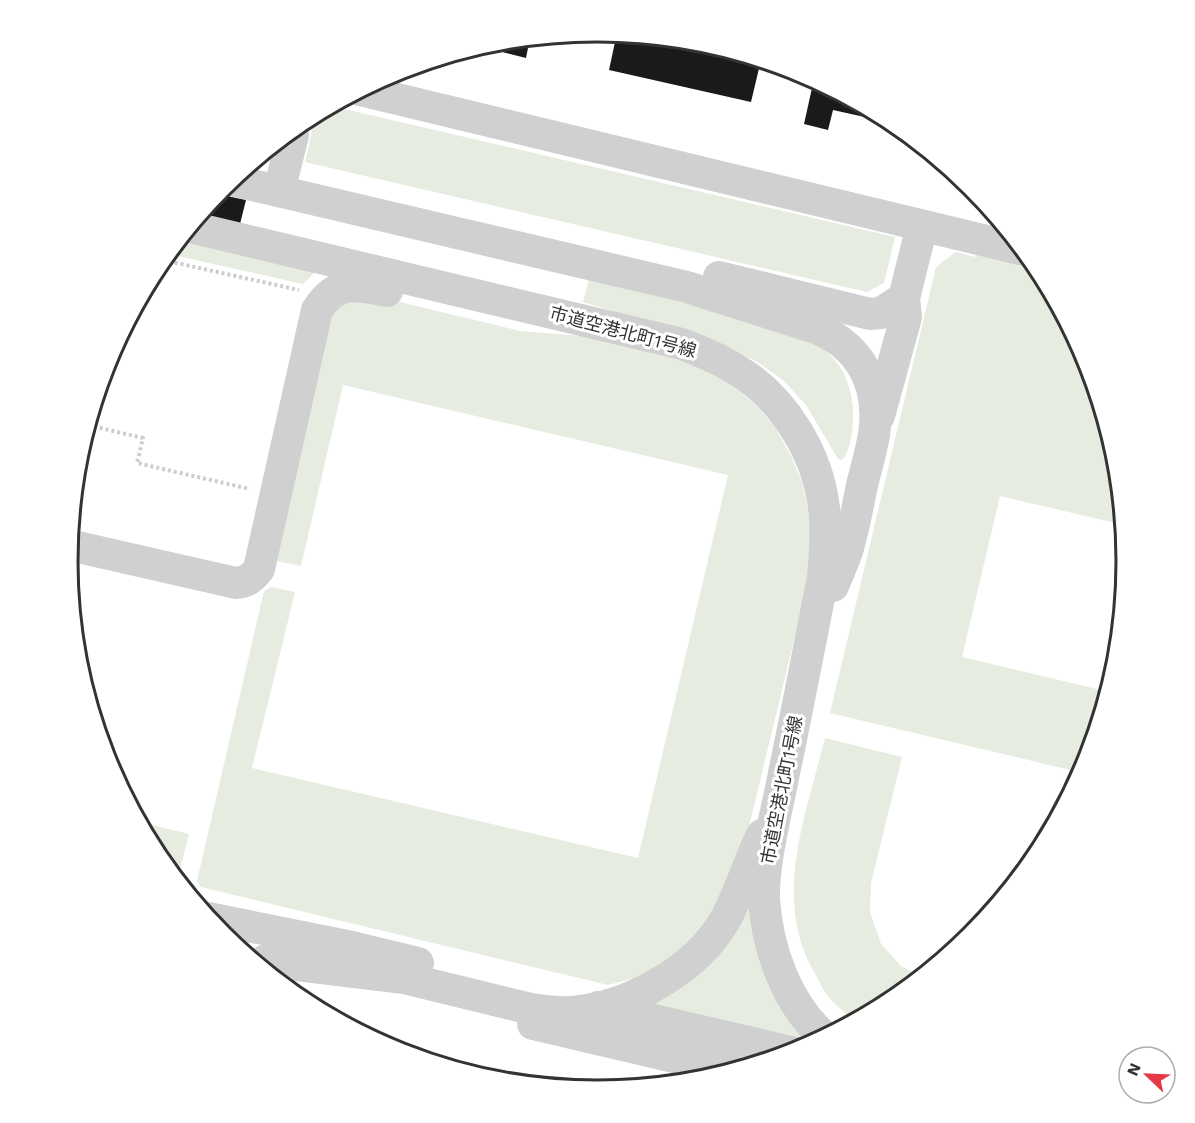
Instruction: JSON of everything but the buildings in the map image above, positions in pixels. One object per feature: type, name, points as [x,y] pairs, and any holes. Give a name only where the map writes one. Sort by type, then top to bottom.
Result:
[{"type":"street","points":[[374,93],[1011,247]]},
{"type":"street","points":[[279,191],[289,144]]},
{"type":"street","points":[[242,183],[687,287],[816,328],[834,336],[850,348],[859,359],[872,392],[874,435]]},
{"type":"street","points":[[811,640],[848,547],[874,435],[906,317],[904,298],[922,226]]},
{"type":"street","name":"市道空港北町1号線","points":[[199,229],[682,344],[712,356],[741,372],[767,393],[787,416],[804,444],[817,474],[824,507],[826,541],[823,577],[778,802],[767,863],[764,899],[770,939],[780,972],[798,1005],[820,1030]]},
{"type":"street","points":[[595,265],[664,264],[870,314],[881,313],[904,298]]},
{"type":"street","points":[[78,547],[236,583],[245,582],[253,577],[259,569],[317,310],[331,292],[342,286],[354,285],[517,321],[579,319]]},
{"type":"street","points":[[265,960],[404,978],[552,1012],[573,1012],[597,1007],[661,983],[688,963],[706,944],[724,921],[750,859],[778,802]]},
{"type":"street","points":[[222,921],[352,946],[776,1049]]},
{"type":"street","points":[[266,961],[716,1067]]},
{"type":"path","points":[[173,262],[308,292]]},
{"type":"path","points":[[96,428],[143,438],[137,463],[253,490]]},
{"type":"shaded area","points":[[344,109],[895,237],[884,283],[867,292],[305,162],[313,128]]},
{"type":"shaded area","points":[[188,241],[315,272],[303,284],[177,256]]},
{"type":"shaded area","points":[[956,252],[975,257],[977,252],[1022,262],[1063,332],[1077,363],[1099,427],[1113,494],[1116,523],[1000,496],[962,657],[1100,690],[1072,770],[830,713],[936,267]]},
{"type":"shaded area","points":[[589,279],[756,320],[789,331],[819,346],[836,361],[845,375],[850,392],[853,428],[845,456],[842,460],[838,459],[806,405],[783,380],[757,362],[726,346],[583,302]]},
{"type":"shaded area","points":[[379,297],[520,331],[582,336],[673,357],[705,370],[732,385],[756,405],[775,427],[802,482],[813,553],[805,595],[744,847],[732,887],[689,948],[636,978],[608,985],[201,887],[197,881],[264,591],[271,587],[295,592],[252,768],[638,858],[728,475],[343,385],[301,566],[277,561],[330,310],[339,303]]},
{"type":"shaded area","points":[[825,738],[902,757],[871,883],[870,912],[881,944],[901,966],[915,973],[849,1015],[827,995],[803,948],[796,919],[794,889],[796,859]]},
{"type":"shaded area","points":[[150,825],[189,834],[180,870]]},
{"type":"shaded area","points":[[746,898],[811,1034],[792,1042],[641,1001]]}]
